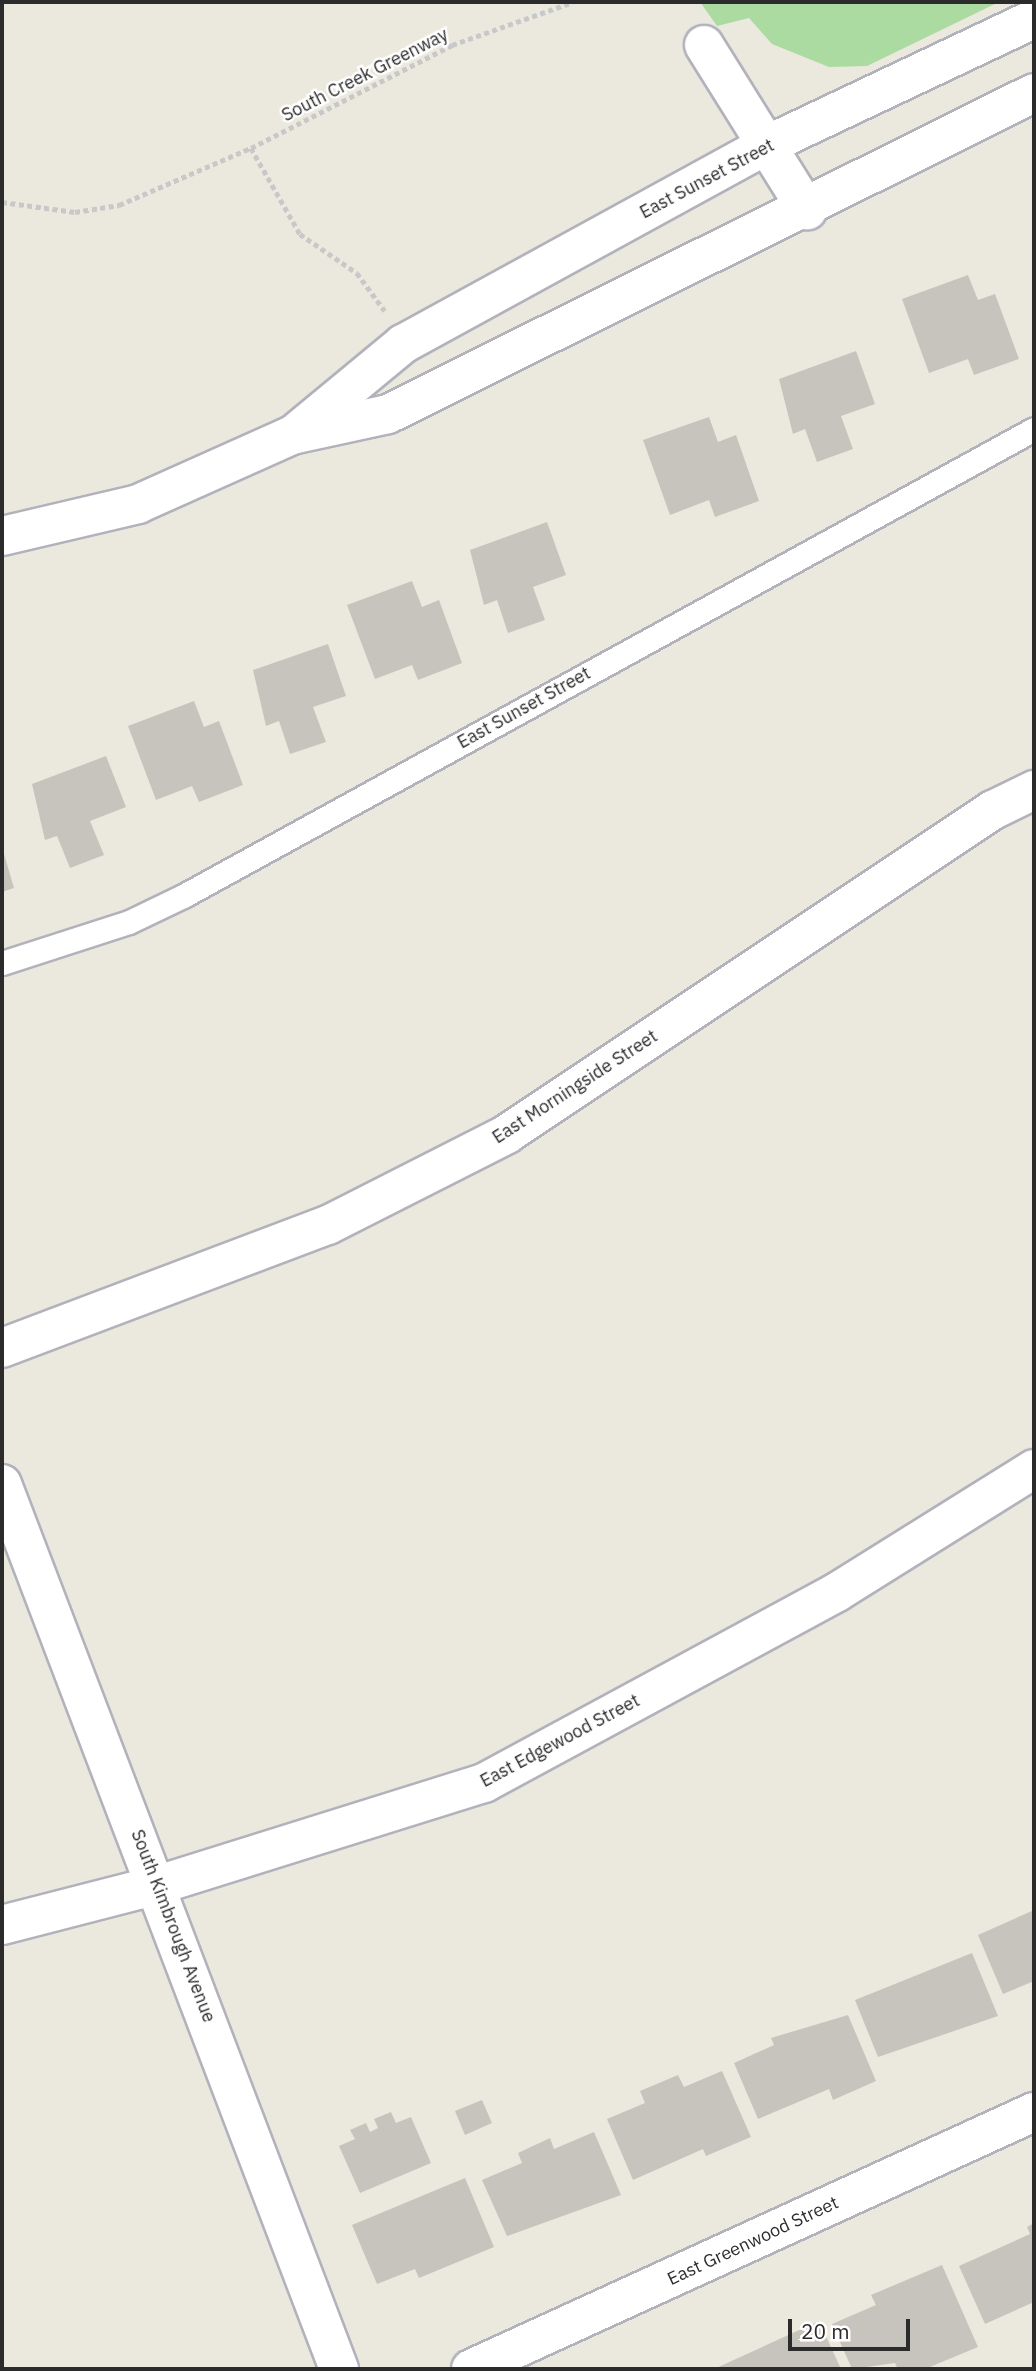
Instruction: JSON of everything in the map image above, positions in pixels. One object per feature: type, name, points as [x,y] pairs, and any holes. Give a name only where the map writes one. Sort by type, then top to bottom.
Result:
[{"type":"street","name":"East Sunset Street","points":[[292,435],[404,344],[767,145],[1034,19]]},
{"type":"street","points":[[704,46],[807,210]]},
{"type":"street","name":"East Sunset Street","points":[[2,536],[138,505],[292,435],[388,414],[807,210],[1034,93]]},
{"type":"street","name":"East Morningside Street","points":[[2,1348],[328,1225],[507,1134],[993,810],[1034,790]]},
{"type":"street","name":"East Edgewood Street","points":[[2,1925],[158,1885],[484,1783],[837,1592],[1034,1469]]},
{"type":"street","name":"South Kimbrough Avenue","points":[[2,1484],[158,1885],[339,2369]]},
{"type":"street","name":"East Greenwood Street","points":[[471,2369],[1034,2112]]},
{"type":"lane","name":"East Sunset Street","points":[[2,963],[129,922],[186,895],[1034,429]]},
{"type":"path","name":"South Creek Greenway","points":[[2,202],[75,212],[107,208],[251,148],[417,61],[573,2]]},
{"type":"path","points":[[251,148],[300,234],[357,273],[388,315]]},
{"type":"green space","points":[[700,2],[999,2],[867,66],[829,67],[772,44],[749,18],[717,26]]},
{"type":"building","points":[[968,275],[978,300],[995,294],[1019,359],[974,375],[968,359],[929,373],[902,299]]},
{"type":"building","points":[[856,351],[875,404],[841,416],[853,449],[817,462],[805,429],[793,434],[779,379]]},
{"type":"building","points":[[709,417],[718,442],[736,435],[759,501],[715,517],[709,500],[670,515],[643,440]]},
{"type":"building","points":[[547,522],[566,575],[533,587],[545,620],[508,633],[497,600],[484,605],[470,550]]},
{"type":"building","points":[[412,581],[422,607],[439,600],[462,663],[418,680],[412,665],[375,679],[347,605]]},
{"type":"building","points":[[328,644],[346,696],[313,707],[326,742],[290,754],[279,721],[266,726],[253,670]]},
{"type":"building","points":[[194,701],[204,727],[219,721],[243,785],[199,802],[192,786],[156,800],[128,726]]},
{"type":"building","points":[[106,756],[126,807],[90,821],[104,855],[70,868],[57,836],[45,840],[32,784]]},
{"type":"building","points":[[2,847],[14,888],[2,892]]},
{"type":"building","points":[[1034,1910],[1034,1981],[1003,1994],[978,1935]]},
{"type":"building","points":[[972,1953],[998,2016],[878,2057],[855,2000]]},
{"type":"building","points":[[848,2015],[876,2081],[833,2100],[829,2089],[758,2119],[734,2063],[774,2045],[771,2038]]},
{"type":"building","points":[[722,2071],[751,2137],[706,2156],[703,2149],[633,2180],[607,2119],[645,2103],[640,2091],[678,2075],[684,2087]]},
{"type":"building","points":[[482,2100],[492,2123],[465,2135],[455,2111]]},
{"type":"building","points":[[391,2112],[396,2123],[411,2117],[431,2163],[360,2193],[339,2146],[355,2139],[350,2130],[366,2123],[370,2132],[378,2128],[374,2119]]},
{"type":"building","points":[[594,2132],[621,2195],[507,2236],[482,2180],[522,2163],[518,2153],[550,2138],[554,2149]]},
{"type":"building","points":[[465,2178],[494,2247],[419,2278],[415,2269],[377,2284],[352,2225]]},
{"type":"building","points":[[1034,2223],[1034,2302],[985,2324],[959,2266],[1030,2234],[1027,2227]]},
{"type":"building","points":[[942,2265],[978,2347],[925,2369],[898,2369],[895,2363],[852,2369],[832,2324],[876,2305],[871,2295]]},
{"type":"building","points":[[819,2321],[841,2369],[714,2369]]}]
